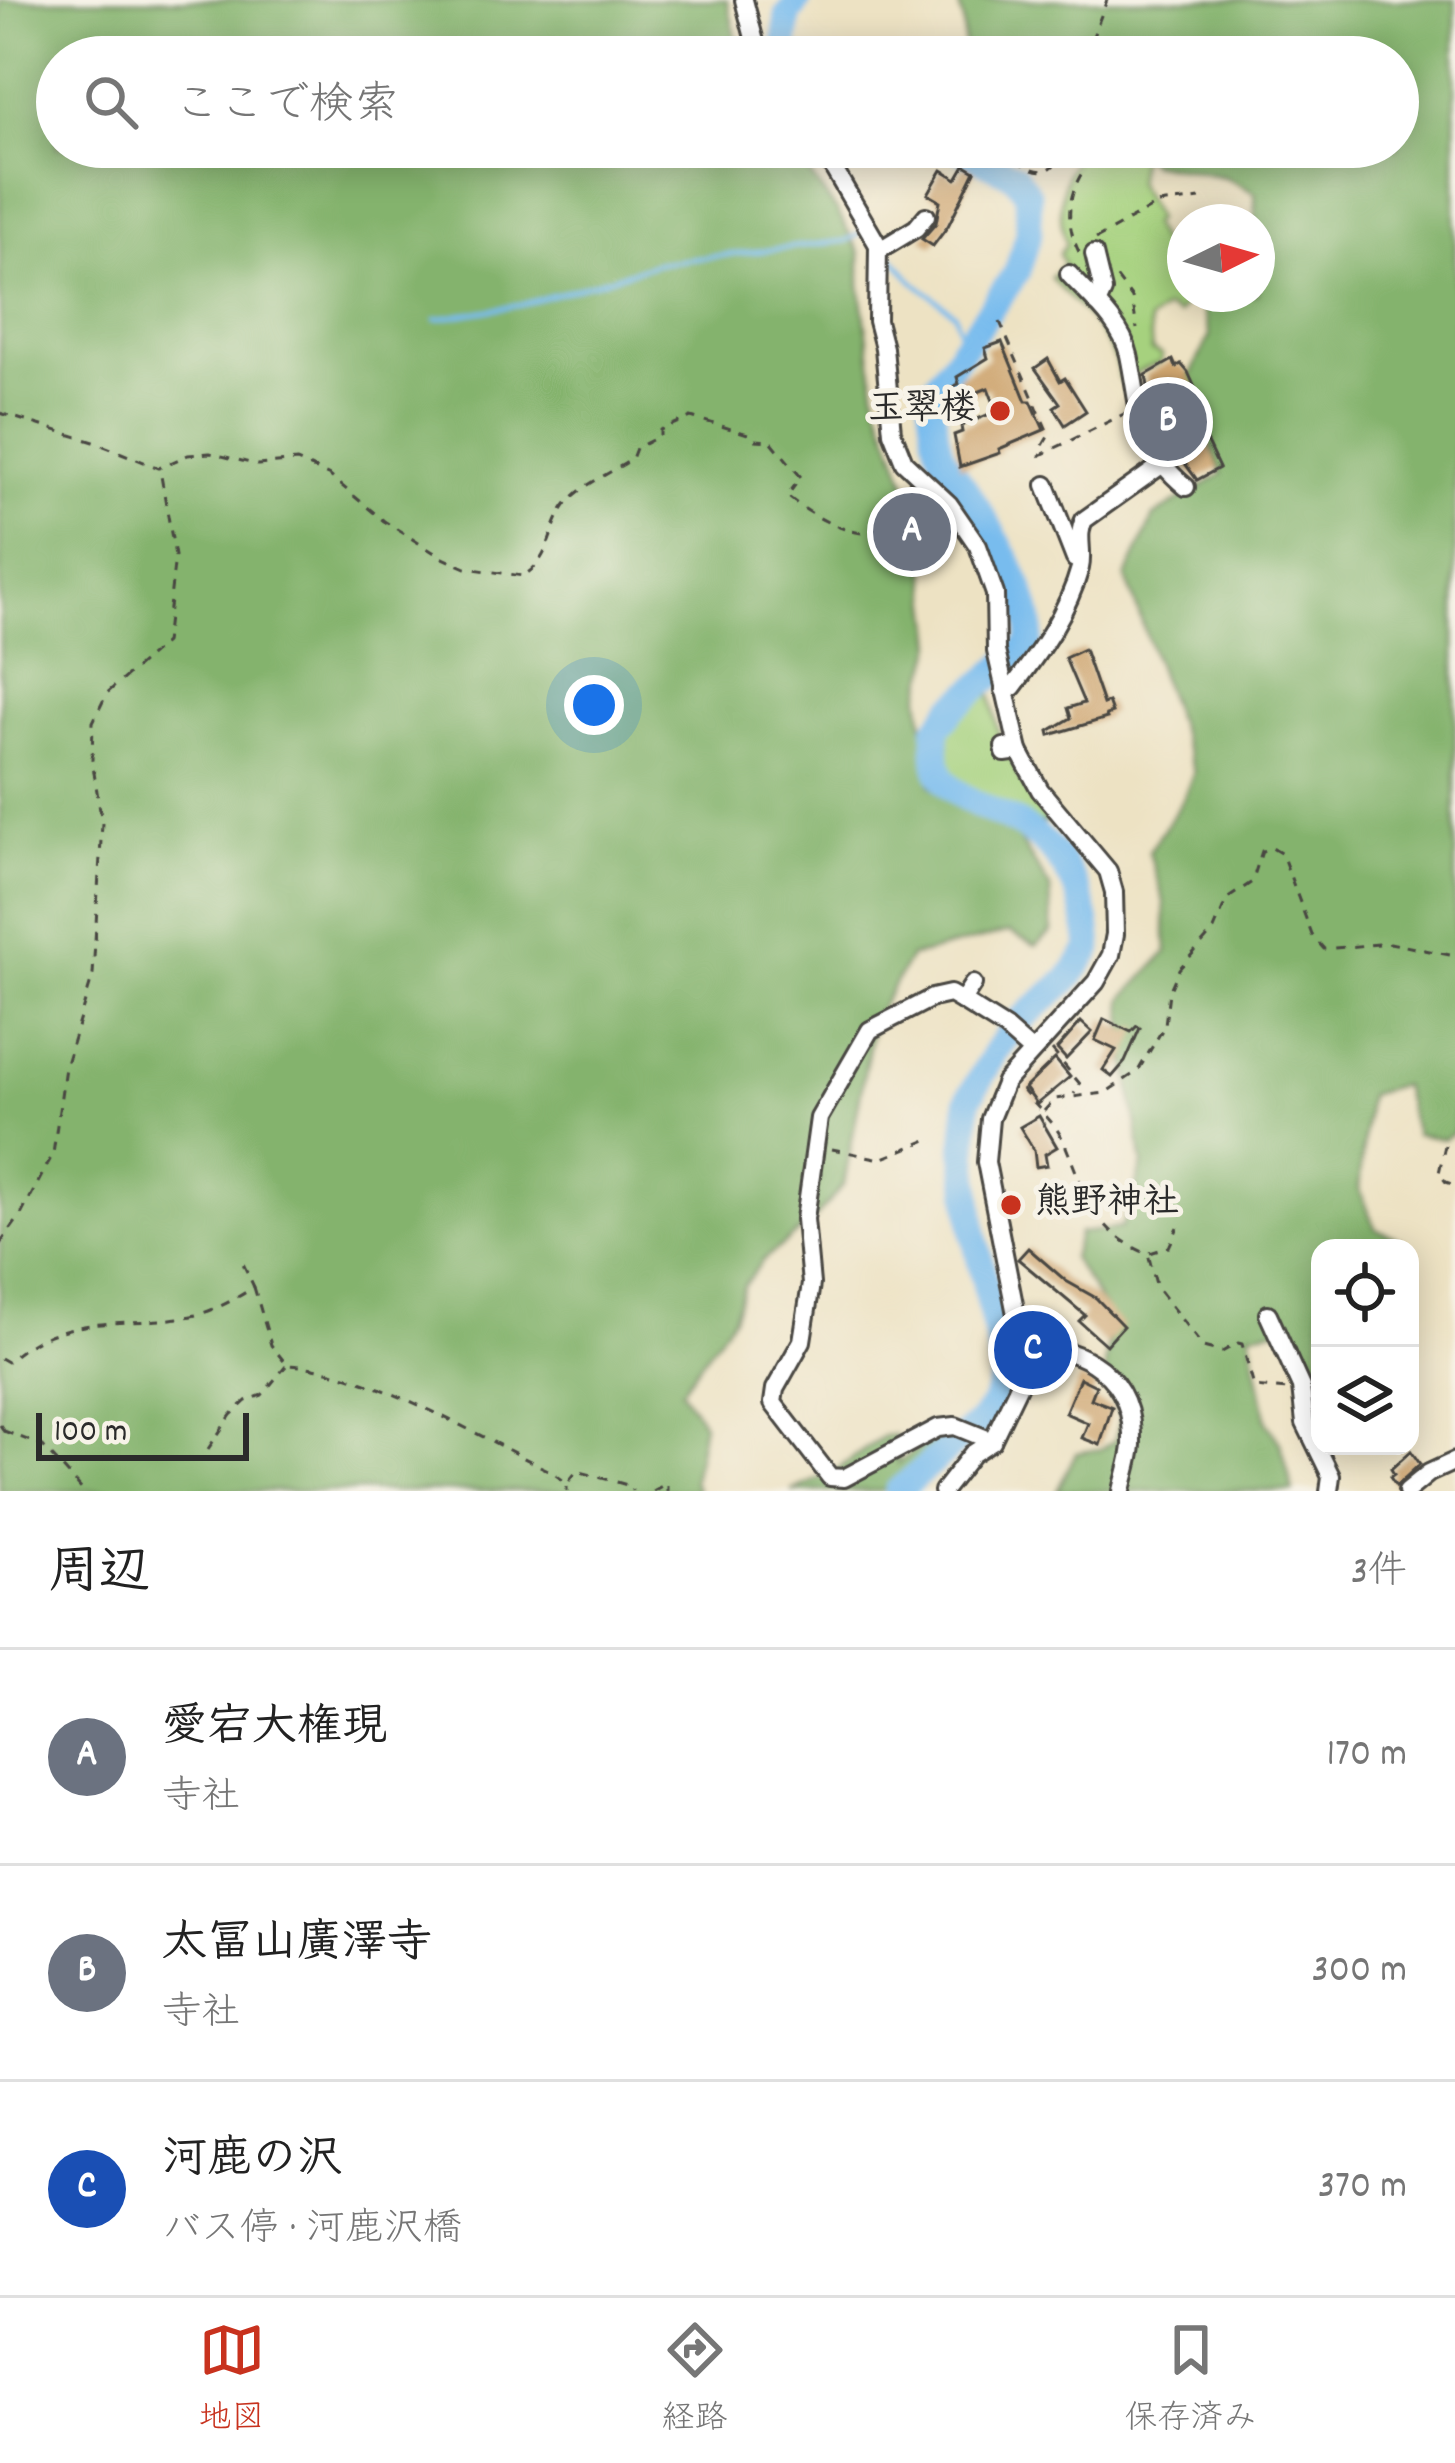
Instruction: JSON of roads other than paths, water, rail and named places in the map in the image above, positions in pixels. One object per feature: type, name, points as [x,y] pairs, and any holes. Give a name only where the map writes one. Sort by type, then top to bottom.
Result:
[{"type":"street","points":[[744,0],[753,36]]},
{"type":"street","points":[[832,168],[878,251],[877,321],[892,432],[904,462],[949,504],[978,546],[995,594],[996,651],[1011,749],[1108,871],[1116,910],[1111,955],[1096,982],[1011,1073],[994,1102],[986,1162],[1022,1345],[1018,1387],[986,1440],[943,1491]]},
{"type":"street","points":[[878,251],[926,216]]},
{"type":"street","points":[[1090,256],[1103,291],[1097,304]]},
{"type":"street","points":[[1069,274],[1097,304],[1129,353],[1136,408],[1160,466],[1186,487]]},
{"type":"street","points":[[1003,688],[1013,687],[1050,637],[1078,572],[1084,520],[1160,466]]},
{"type":"street","points":[[1046,485],[1078,572]]},
{"type":"street","points":[[962,1000],[973,983]]},
{"type":"street","points":[[986,1440],[955,1426],[938,1429],[840,1478],[824,1474],[775,1410],[772,1395],[802,1341],[812,1284],[805,1219],[819,1118],[865,1035],[893,1016],[950,994],[1037,1045]]},
{"type":"street","points":[[1268,1314],[1302,1391],[1305,1423],[1331,1476],[1329,1491]]},
{"type":"street","points":[[1022,1345],[1057,1346],[1088,1358],[1114,1381],[1129,1413],[1132,1446],[1122,1491]]},
{"type":"street","points":[[1407,1491],[1453,1462],[1455,1441]]},
{"type":"waterway","points":[[786,36],[788,15],[798,0]]},
{"type":"waterway","points":[[898,1491],[980,1422],[994,1404],[1005,1373],[974,1234],[965,1152],[968,1100],[1017,1023],[1069,979],[1090,949],[1080,898],[1054,853],[1028,830],[952,788],[937,763],[936,730],[952,709],[1028,646],[1031,630],[1011,566],[942,456],[930,394],[1017,272],[1029,233],[1028,194],[1015,176],[999,168]]},
{"type":"waterway","points":[[436,319],[521,305],[658,263],[845,241],[860,234]]},
{"type":"waterway","points":[[892,256],[912,280],[955,314],[963,347]]},
{"type":"place","name":"玉翠楼","points":[[1000,411]]},
{"type":"place","name":"太冨山廣澤寺","points":[[1168,422]]},
{"type":"place","name":"愛宕大権現","points":[[912,532]]},
{"type":"place","name":"熊野神社","points":[[1011,1205]]},
{"type":"place","name":"河鹿の沢","points":[[1033,1350]]}]
